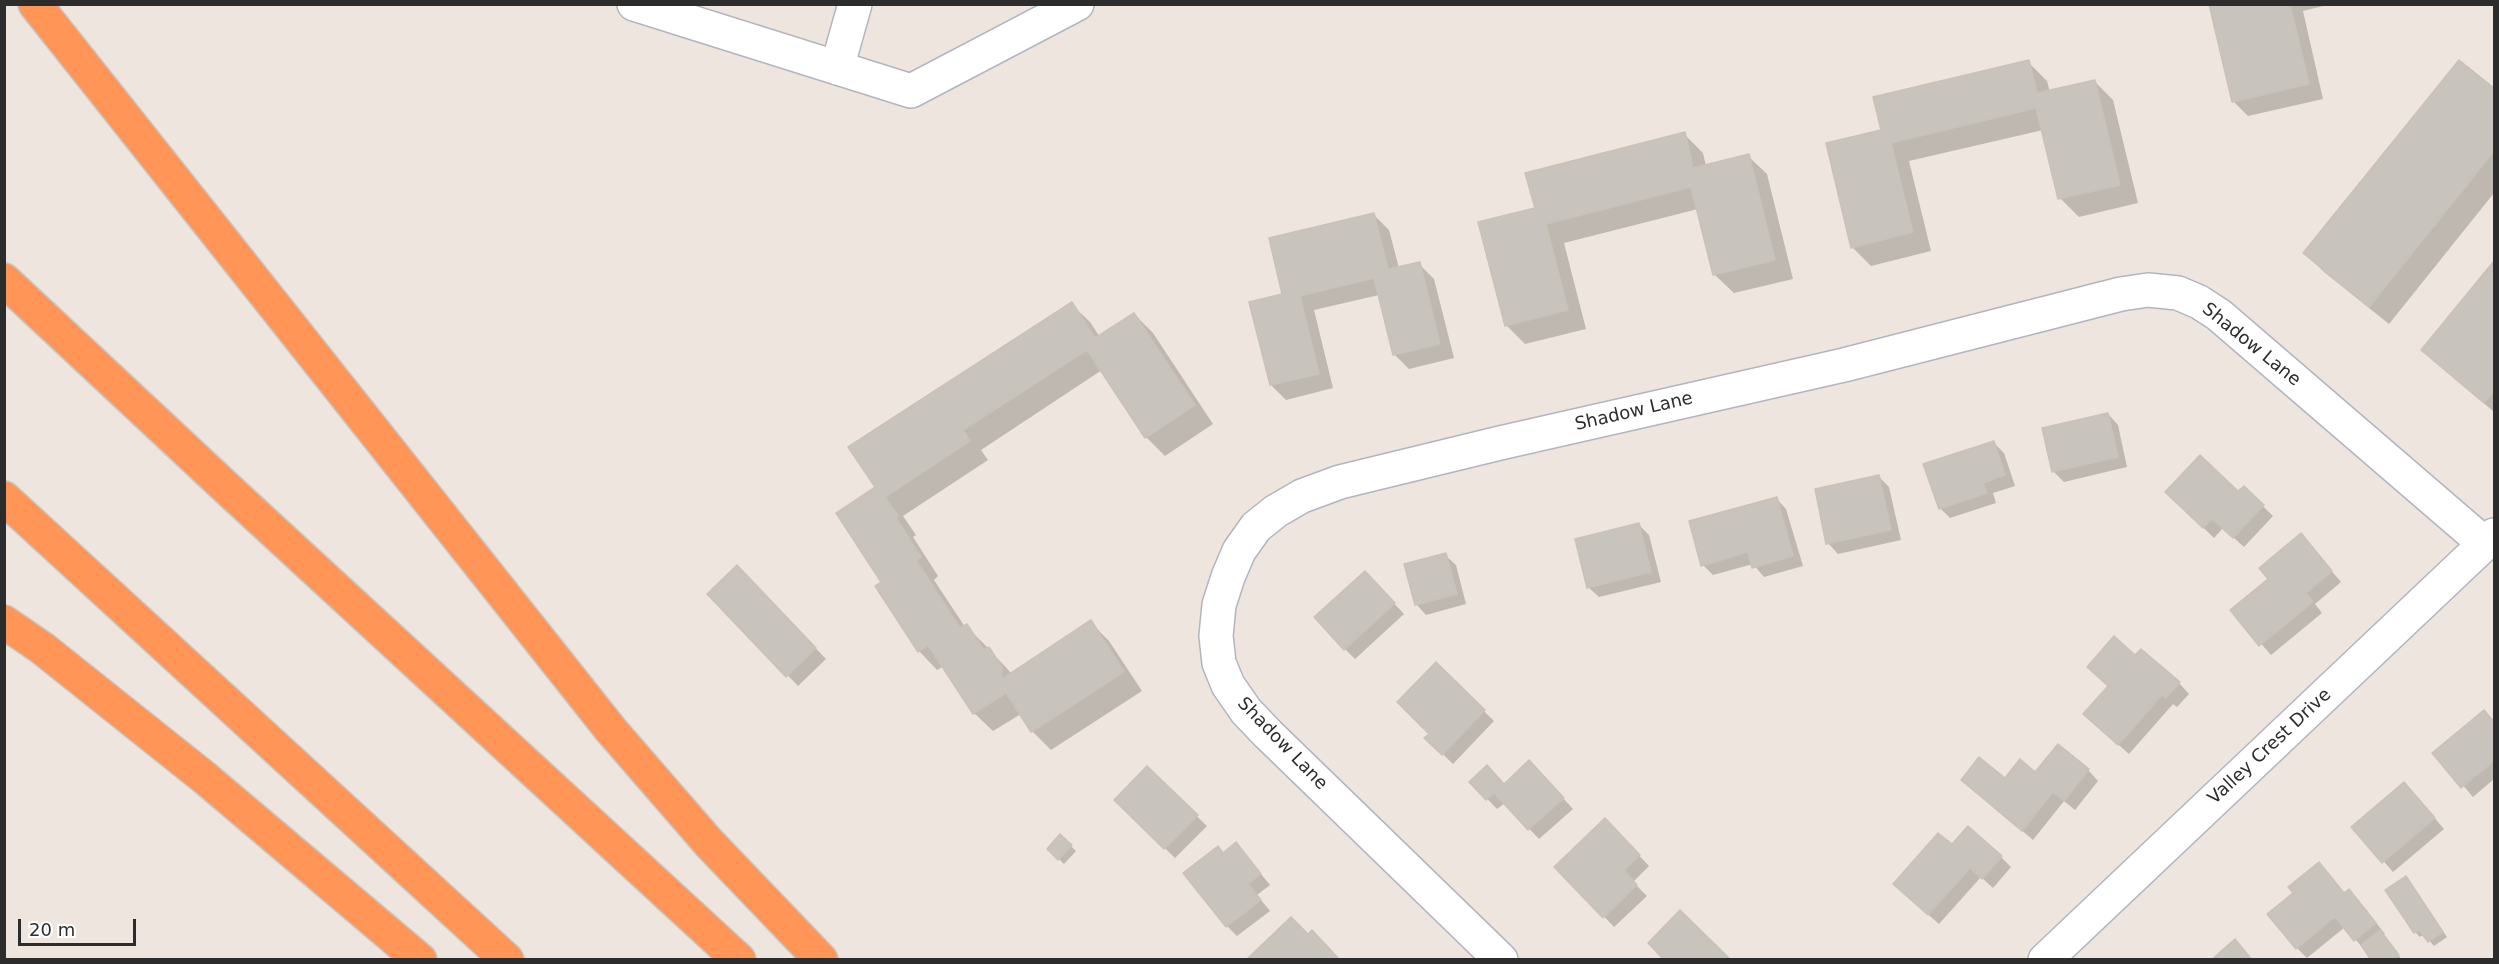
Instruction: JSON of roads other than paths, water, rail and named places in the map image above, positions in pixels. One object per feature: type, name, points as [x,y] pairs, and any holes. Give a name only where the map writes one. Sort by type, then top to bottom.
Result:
[{"type":"highway","points":[[35,4],[611,730],[709,843],[821,960]]},
{"type":"highway","points":[[4,280],[739,960]]},
{"type":"highway","points":[[4,498],[507,960]]},
{"type":"highway","points":[[4,622],[60,662],[205,778],[420,960]]},
{"type":"street","points":[[634,4],[911,91],[1077,4]]},
{"type":"street","points":[[837,68],[855,4]]},
{"type":"street","name":"Shadow Lane","points":[[1501,960],[1268,734],[1246,711],[1228,685],[1219,663],[1216,636],[1219,605],[1228,576],[1239,551],[1256,527],[1276,511],[1302,496],[1340,482],[1844,365],[2121,294],[2148,290],[2178,293],[2199,302],[2219,315],[2490,539]]},
{"type":"street","name":"Valley Crest Drive","points":[[2045,960],[2490,539]]}]
